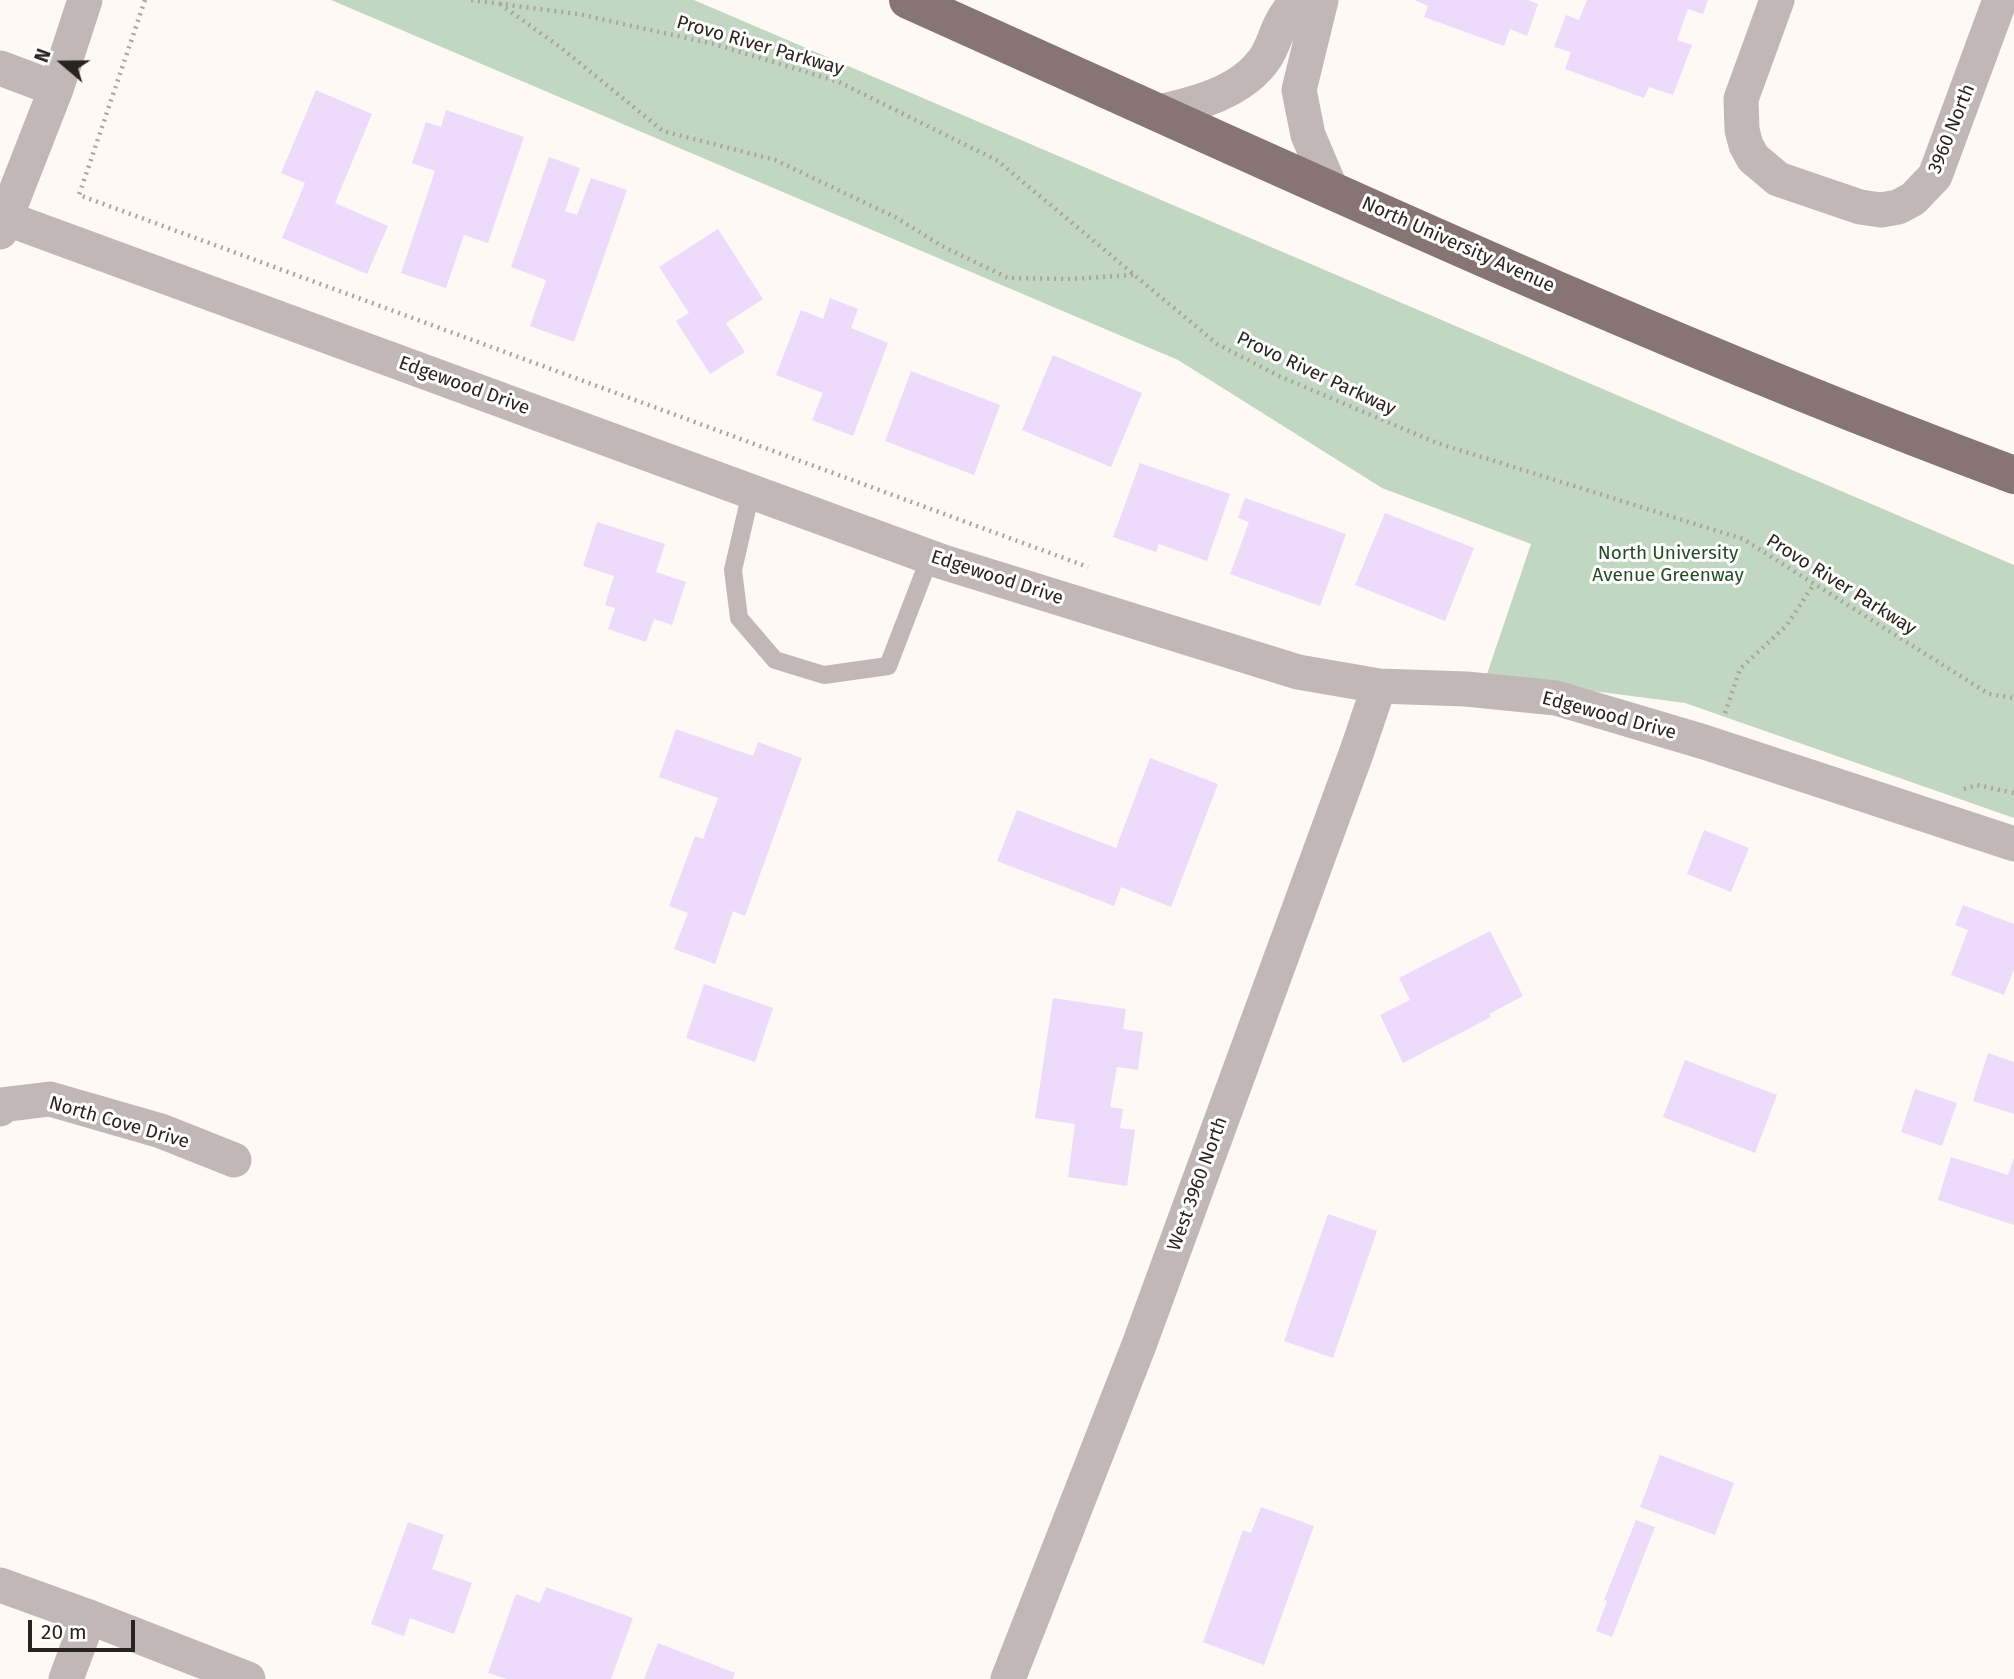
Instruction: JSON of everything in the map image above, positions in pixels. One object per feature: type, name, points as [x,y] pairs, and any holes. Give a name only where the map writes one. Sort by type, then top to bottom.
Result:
[{"type":"highway","name":"North University Avenue","points":[[908,0],[1331,189],[1768,379],[2014,475]]},
{"type":"street","points":[[3,225],[56,89],[85,0]]},
{"type":"street","points":[[1158,112],[1188,106],[1240,82],[1255,71],[1297,0]]},
{"type":"street","points":[[1321,0],[1299,90],[1308,135],[1331,189]]},
{"type":"street","name":"3960 North","points":[[1777,0],[1741,99],[1742,130],[1746,145],[1763,168],[1778,179],[1860,207],[1881,210],[1898,208],[1924,191],[1935,176],[2000,0]]},
{"type":"street","points":[[0,68],[56,89]]},
{"type":"street","name":"Edgewood Drive","points":[[3,225],[930,557],[1298,672],[1379,686],[1466,689],[1556,698],[1704,742],[2014,844]]},
{"type":"street","name":"West 3960 North","points":[[1015,1677],[1144,1332],[1379,686]]},
{"type":"street","name":"North Cove Drive","points":[[1,1107],[50,1099],[161,1131],[234,1160]]},
{"type":"street","points":[[0,1585],[248,1679]]},
{"type":"street","points":[[66,1679],[89,1617]]},
{"type":"lane","points":[[751,492],[733,570],[739,618],[775,660],[824,675],[888,666],[930,557]]},
{"type":"path","points":[[145,0],[79,195],[1094,569]]},
{"type":"path","name":"Provo River Parkway","points":[[471,0],[578,14],[700,41],[839,82],[998,161],[1217,344],[1279,376],[1437,443],[1742,539],[1989,694],[2014,698]]},
{"type":"path","points":[[499,4],[560,47],[663,131],[775,160],[895,217],[942,246],[1008,278],[1071,279],[1134,275]]},
{"type":"path","points":[[1722,721],[1740,669],[1787,625],[1814,583]]},
{"type":"path","points":[[1956,791],[1977,785],[2014,793]]},
{"type":"green space","name":"North University Avenue Greenway","points":[[331,0],[694,0],[2014,565],[2014,818],[1685,703],[1486,677],[1531,544],[1382,488],[1178,360]]},
{"type":"building","points":[[1414,0],[1528,0],[1538,4],[1527,36],[1510,29],[1504,46],[1424,17],[1428,6]]},
{"type":"building","points":[[1587,0],[1708,0],[1703,14],[1688,9],[1677,40],[1692,45],[1673,95],[1649,87],[1644,98],[1565,69],[1571,52],[1554,47],[1566,15],[1579,20]]},
{"type":"building","points":[[316,90],[372,114],[335,203],[388,226],[367,274],[282,238],[305,183],[281,173]]},
{"type":"building","points":[[446,110],[524,137],[488,243],[464,235],[446,288],[401,273],[435,171],[412,163],[426,122],[441,127]]},
{"type":"building","points":[[549,157],[580,168],[565,211],[577,215],[591,178],[627,190],[574,342],[530,326],[546,280],[511,267]]},
{"type":"building","points":[[718,229],[763,299],[726,323],[745,352],[710,374],[676,321],[689,313],[659,267]]},
{"type":"building","points":[[830,298],[858,309],[851,328],[888,343],[853,436],[812,420],[823,393],[776,375],[801,310],[823,319]]},
{"type":"building","points":[[1053,355],[1142,393],[1111,467],[1022,430]]},
{"type":"building","points":[[911,371],[1000,405],[974,475],[885,441]]},
{"type":"building","points":[[1140,463],[1230,494],[1207,561],[1159,544],[1156,552],[1113,537]]},
{"type":"building","points":[[1245,498],[1346,534],[1320,606],[1230,574],[1249,522],[1238,518]]},
{"type":"building","points":[[1385,513],[1474,548],[1445,621],[1355,585]]},
{"type":"building","points":[[597,522],[665,544],[656,572],[686,582],[672,625],[654,619],[646,642],[608,629],[615,608],[605,605],[614,576],[583,566]]},
{"type":"building","points":[[676,729],[753,756],[758,742],[802,758],[745,916],[733,911],[715,964],[674,949],[688,913],[669,906],[695,836],[703,839],[718,798],[659,777]]},
{"type":"building","points":[[1150,758],[1218,784],[1171,907],[1121,887],[1114,906],[997,861],[1017,810],[1116,848]]},
{"type":"building","points":[[1704,830],[1749,848],[1731,892],[1687,874]]},
{"type":"building","points":[[1963,905],[2014,924],[2014,969],[2004,995],[1951,975],[1968,930],[1955,925]]},
{"type":"building","points":[[1490,931],[1523,996],[1489,1014],[1491,1017],[1403,1063],[1380,1015],[1410,1000],[1399,978]]},
{"type":"building","points":[[704,984],[773,1008],[755,1062],[686,1038]]},
{"type":"building","points":[[1053,998],[1126,1009],[1123,1029],[1143,1032],[1138,1070],[1117,1067],[1110,1107],[1123,1109],[1120,1128],[1135,1130],[1127,1186],[1068,1177],[1075,1124],[1035,1118]]},
{"type":"building","points":[[1988,1053],[2014,1062],[2014,1114],[1973,1101]]},
{"type":"building","points":[[1685,1060],[1777,1095],[1755,1153],[1663,1117]]},
{"type":"building","points":[[1915,1089],[1957,1103],[1942,1146],[1901,1132]]},
{"type":"building","points":[[1951,1157],[2008,1175],[2014,1157],[2014,1225],[1938,1200]]},
{"type":"building","points":[[1328,1214],[1377,1231],[1333,1358],[1284,1341]]},
{"type":"building","points":[[1660,1455],[1734,1483],[1715,1535],[1640,1507]]},
{"type":"building","points":[[1261,1507],[1314,1526],[1264,1665],[1203,1642],[1243,1530],[1251,1533]]},
{"type":"building","points":[[1636,1520],[1655,1527],[1612,1637],[1596,1631],[1607,1601],[1604,1600]]},
{"type":"building","points":[[408,1522],[444,1535],[432,1569],[472,1583],[454,1634],[410,1618],[404,1636],[371,1624]]},
{"type":"building","points":[[546,1587],[633,1618],[611,1679],[507,1679],[488,1673],[516,1594],[540,1603]]},
{"type":"building","points":[[658,1643],[735,1673],[733,1679],[644,1679]]}]
